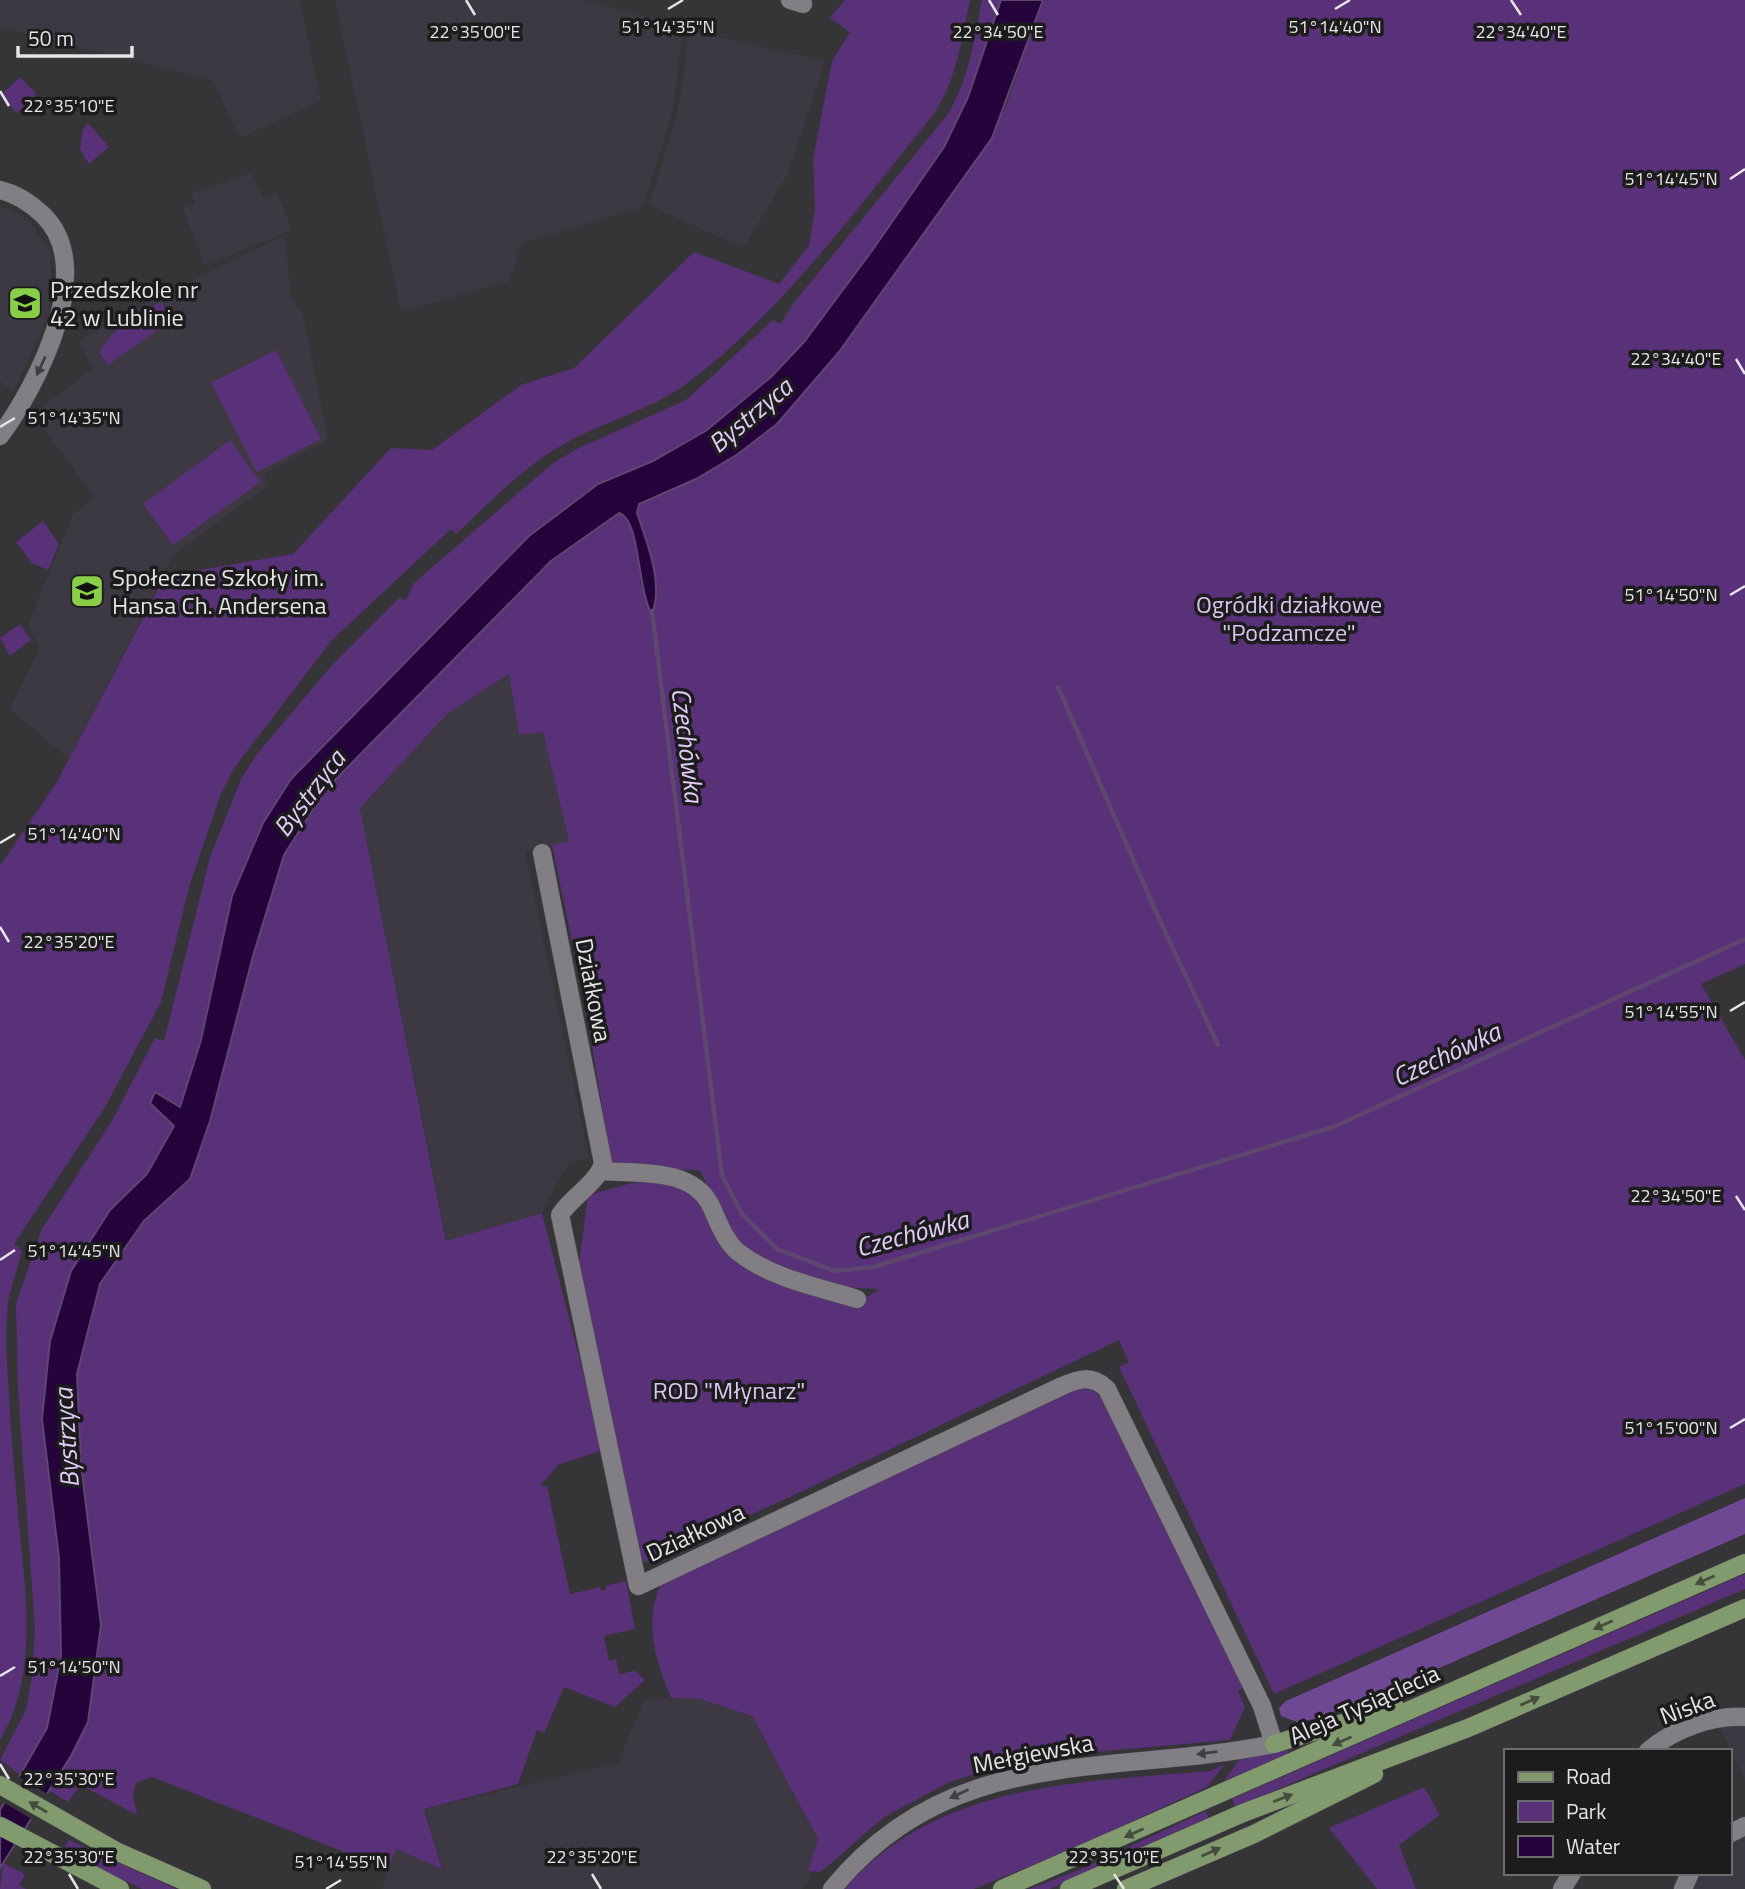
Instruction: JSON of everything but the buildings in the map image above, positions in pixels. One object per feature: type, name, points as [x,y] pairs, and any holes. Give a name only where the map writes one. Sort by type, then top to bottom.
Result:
[{"type":"main road","name":"Aleja Tysiąclecia","points":[[1002,1889],[1745,1563]]},
{"type":"main road","points":[[1126,1889],[1254,1833],[1468,1728],[1745,1608]]},
{"type":"main road","points":[[1275,1744],[1472,1684]]},
{"type":"main road","points":[[1069,1889],[1243,1813],[1468,1728]]},
{"type":"main road","points":[[0,1785],[118,1853],[202,1889]]},
{"type":"main road","points":[[0,1826],[120,1889]]},
{"type":"street","points":[[0,190],[29,202],[49,220],[63,252],[63,289],[49,349],[20,406],[0,436]]},
{"type":"street","name":"Działkowa","points":[[542,853],[602,1154],[601,1171],[569,1200],[560,1214],[638,1586],[1074,1381],[1093,1380],[1107,1389],[1262,1706],[1275,1744]]},
{"type":"street","points":[[601,1171],[680,1178],[694,1183],[703,1191],[725,1236],[738,1252],[788,1278],[857,1299]]},
{"type":"street","name":"Niska","points":[[1651,1749],[1674,1735],[1708,1720],[1745,1717]]},
{"type":"street","name":"Mełgiewska","points":[[832,1889],[856,1863],[892,1833],[931,1808],[967,1790],[1007,1778],[1275,1744]]},
{"type":"shaded area","points":[[0,0],[300,0],[321,101],[239,138],[214,81],[0,27]]},
{"type":"shaded area","points":[[335,0],[585,0],[683,27],[673,111],[643,207],[522,243],[509,281],[401,312]]},
{"type":"shaded area","points":[[690,31],[825,61],[787,175],[743,248],[649,205],[677,114]]},
{"type":"shaded area","points":[[252,173],[263,198],[277,193],[292,230],[205,265],[183,208],[195,203],[191,193]]},
{"type":"shaded area","name":"Przedszkole nr 42 w Lublinie","points":[[0,206],[31,223],[50,252],[52,286],[46,321],[13,392],[0,381]]},
{"type":"shaded area","points":[[285,235],[291,298],[303,314],[328,440],[263,474],[269,485],[174,554],[69,759],[10,709],[39,649],[28,625],[73,514],[95,498],[33,414],[93,368],[79,341],[118,317]]},
{"type":"shaded area","points":[[509,674],[519,735],[543,731],[569,842],[525,851],[589,1158],[569,1162],[542,1213],[447,1241],[360,808],[448,713]]},
{"type":"shaded area","points":[[1745,1498],[1745,1534],[1398,1686],[1315,1719],[1297,1722],[1281,1716],[1279,1708],[1286,1701]]},
{"type":"shaded area","points":[[644,1699],[700,1699],[752,1716],[818,1840],[808,1881],[802,1889],[382,1889],[395,1849],[442,1868],[425,1809],[618,1763]]},
{"type":"shaded area","points":[[1718,1723],[1745,1724],[1745,1781],[1731,1749]]},
{"type":"shaded area","points":[[1745,1833],[1745,1889],[1694,1889],[1698,1875],[1731,1875],[1731,1841]]},
{"type":"green space","points":[[845,0],[970,0],[953,74],[933,115],[819,255],[758,322],[725,352],[690,381],[661,400],[581,435],[536,462],[456,534],[451,529],[332,640],[234,768],[220,796],[189,887],[161,1002],[104,1109],[14,1244],[22,1251],[8,1301],[6,1336],[26,1623],[21,1684],[13,1713],[0,1740],[0,866],[58,780],[165,576],[293,554],[391,448],[432,450],[521,385],[574,368],[694,252],[779,284],[809,245],[815,209],[813,159],[832,61],[850,32],[830,18]]},
{"type":"green space","points":[[982,0],[1001,0],[968,97],[944,147],[804,342],[771,377],[707,430],[653,461],[598,484],[529,536],[291,779],[263,823],[180,1108],[155,1093],[150,1103],[174,1125],[147,1174],[110,1210],[71,1271],[50,1340],[42,1419],[59,1558],[61,1656],[47,1728],[22,1776],[0,1760],[26,1710],[35,1629],[18,1390],[16,1304],[42,1229],[112,1121],[155,1038],[164,1041],[210,857],[241,779],[256,755],[333,664],[399,598],[406,600],[414,583],[553,463],[579,448],[686,400],[773,320],[780,324],[796,300],[948,114],[966,73]]},
{"type":"green space","points":[[1043,0],[1745,0],[1745,964],[1701,984],[1745,1060],[1745,1484],[1274,1694],[1119,1367],[1129,1362],[1119,1340],[790,1497],[645,1562],[639,1556],[578,1270],[588,1196],[640,1182],[667,1182],[693,1188],[750,1266],[849,1307],[880,1289],[827,1287],[773,1269],[731,1237],[700,1170],[612,1168],[585,1003],[552,845],[569,841],[543,732],[519,735],[509,674],[448,713],[360,808],[446,1241],[542,1213],[603,1450],[558,1465],[540,1486],[547,1486],[570,1594],[600,1587],[601,1591],[606,1590],[606,1586],[626,1581],[635,1629],[604,1636],[609,1661],[616,1659],[619,1674],[635,1671],[645,1680],[615,1707],[564,1687],[544,1733],[537,1730],[518,1784],[424,1809],[442,1869],[396,1849],[388,1869],[152,1777],[137,1782],[133,1793],[137,1815],[81,1785],[68,1802],[50,1791],[71,1756],[81,1466],[77,1374],[100,1284],[144,1221],[190,1178],[210,1121],[253,956],[284,855],[326,789],[551,561],[619,513],[625,517],[634,535],[641,588],[648,543],[637,513],[639,504],[696,479],[738,454],[777,424],[1005,109]]},
{"type":"green space","points":[[20,77],[36,94],[17,113],[0,96]]},
{"type":"green space","points":[[88,123],[109,147],[89,164],[80,149],[83,129]]},
{"type":"green space","points":[[161,302],[173,319],[108,365],[99,352],[123,321]]},
{"type":"green space","points":[[276,350],[321,439],[257,472],[211,383]]},
{"type":"green space","points":[[230,440],[260,482],[173,545],[143,504]]},
{"type":"green space","points":[[43,521],[59,544],[48,570],[32,563],[16,542]]},
{"type":"green space","points":[[20,624],[31,640],[10,656],[0,638]]},
{"type":"green space","points":[[1083,1388],[1096,1392],[1105,1402],[1244,1687],[1238,1691],[1245,1707],[1230,1740],[1070,1754],[1007,1764],[952,1781],[884,1817],[821,1872],[808,1871],[818,1839],[752,1716],[700,1699],[671,1698],[656,1656],[652,1627],[661,1584],[1069,1391]]},
{"type":"green space","points":[[1745,1574],[1745,1589],[1236,1807],[1232,1799]]},
{"type":"green space","points":[[1289,1750],[1287,1754],[1224,1781],[1239,1760]]},
{"type":"green space","points":[[1225,1764],[1207,1787],[1065,1852],[974,1889],[845,1889],[882,1854],[922,1827],[967,1808],[1014,1794],[1062,1785],[1210,1771]]},
{"type":"green space","points":[[1424,1787],[1440,1815],[1399,1845],[1416,1889],[1377,1889],[1329,1828]]},
{"type":"green space","points":[[1206,1811],[1209,1819],[1050,1889],[1029,1889],[1079,1870]]},
{"type":"green space","points":[[69,1840],[176,1889],[142,1889],[63,1850]]},
{"type":"green space","points":[[3,1863],[25,1874],[19,1885],[26,1889],[0,1889]]},
{"type":"water","name":"Bystrzyca","points":[[1001,0],[1043,0],[992,138],[839,352],[777,424],[738,454],[696,479],[639,504],[637,513],[655,576],[652,614],[647,604],[631,529],[626,518],[619,513],[551,561],[326,789],[284,855],[253,956],[210,1121],[190,1179],[144,1221],[100,1284],[77,1374],[81,1466],[101,1625],[88,1722],[71,1756],[0,1868],[0,1810],[47,1728],[61,1656],[59,1558],[42,1419],[50,1341],[71,1271],[110,1210],[147,1174],[174,1126],[150,1103],[155,1092],[180,1107],[201,1040],[232,896],[263,823],[291,779],[529,536],[598,484],[653,461],[707,430],[771,377],[804,342],[944,147],[968,97]]},
{"type":"pier","points":[[18,1776],[51,1796],[35,1821],[1,1801]]},
{"type":"waterway","name":"Czechówka","points":[[652,611],[722,1175],[742,1214],[777,1249],[835,1271],[873,1267],[1333,1127],[1745,939]]},
{"type":"waterway","points":[[1058,687],[1156,912],[1218,1045]]},
{"type":"place","name":"Przedszkole nr 42 w Lublinie","points":[[25,303]]},
{"type":"place","name":"Społeczne Szkoły im. Hansa Ch. Andersena","points":[[87,591]]},
{"type":"park label","name":"Ogródki działkowe \"Podzamcze\"","points":[[1289,618]]},
{"type":"park label","name":"ROD \"Młynarz\"","points":[[729,1390]]}]
